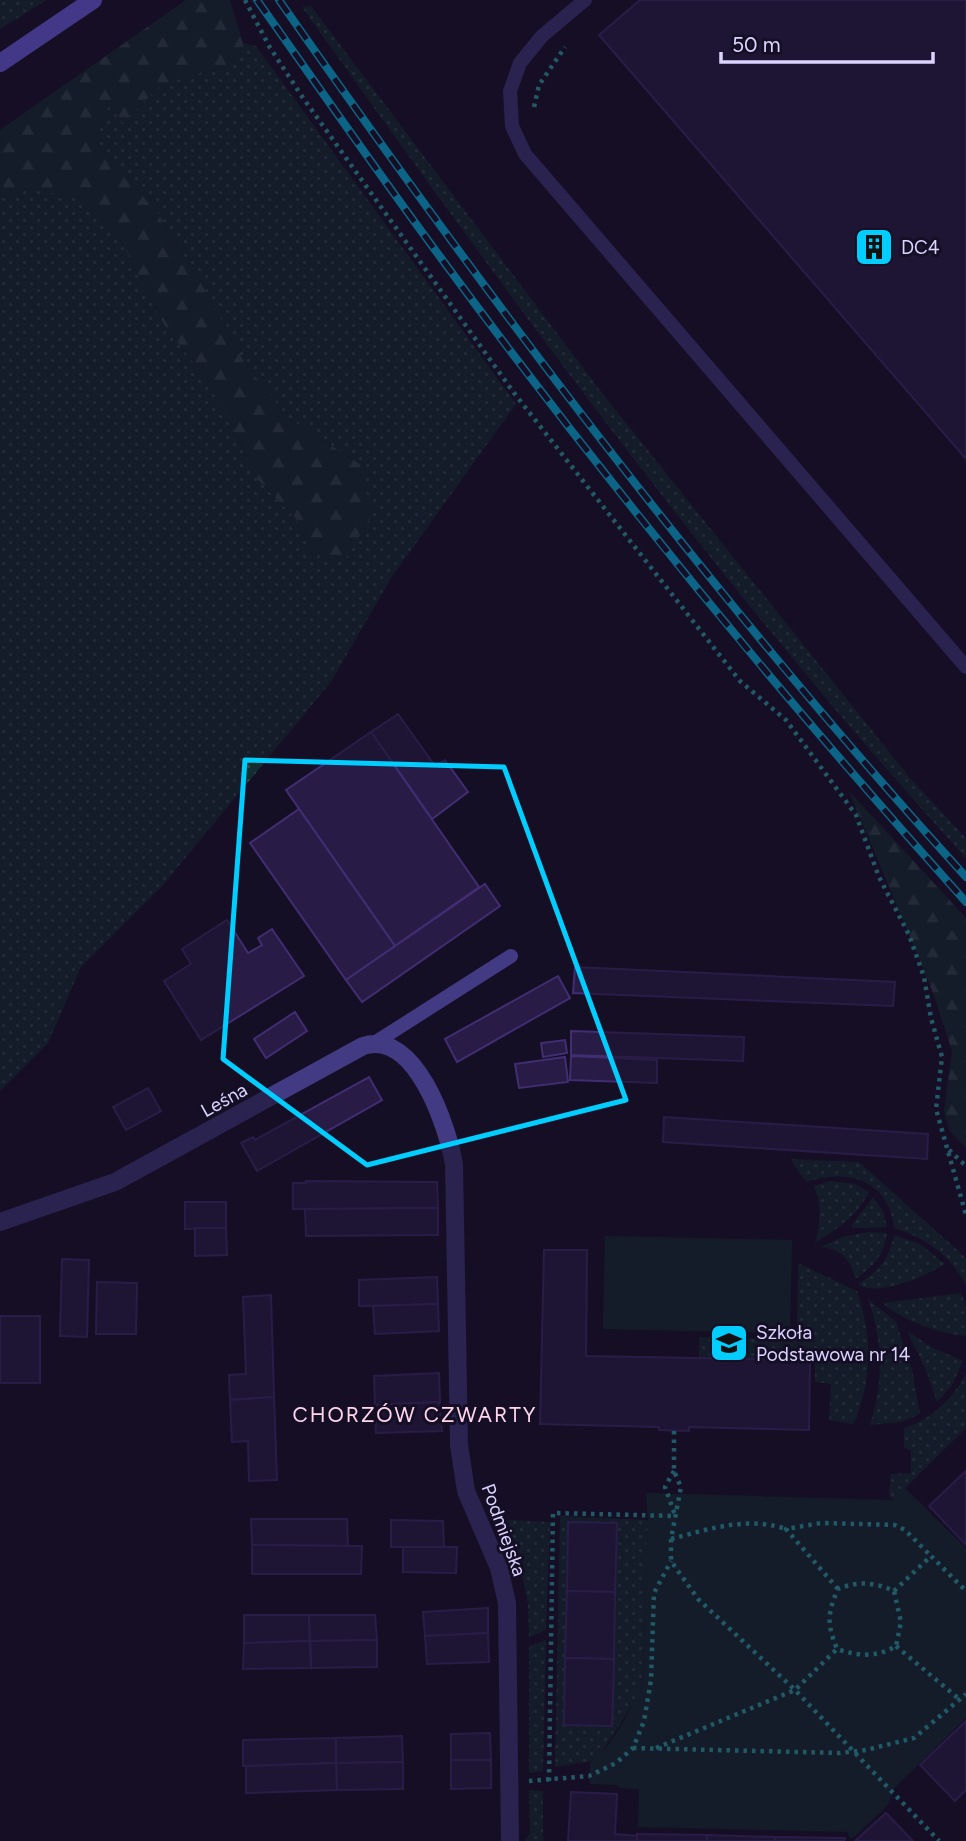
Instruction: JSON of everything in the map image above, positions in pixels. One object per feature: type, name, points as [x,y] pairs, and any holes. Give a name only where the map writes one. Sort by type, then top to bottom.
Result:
[{"type":"street","points":[[0,63],[93,0]]},
{"type":"street","name":"Podmiejska","points":[[376,1042],[392,1046],[406,1057],[421,1077],[448,1134],[454,1164],[461,1469],[466,1491],[499,1568],[507,1603],[510,1841]]},
{"type":"street","name":"Leśna","points":[[0,1222],[115,1182],[363,1046],[376,1042]]},
{"type":"lane","points":[[584,0],[542,36],[520,63],[510,91],[512,126],[525,154],[966,667]]},
{"type":"lane","points":[[376,1042],[511,956]]},
{"type":"path","points":[[245,0],[269,46],[301,95],[514,393],[740,681],[786,720],[856,815],[879,877],[909,935],[924,977],[931,1018],[942,1057],[936,1109],[966,1215]]},
{"type":"path","points":[[534,116],[539,85],[569,42]]},
{"type":"path","points":[[947,1148],[966,1166]]},
{"type":"path","points":[[674,1431],[674,1471],[681,1487],[671,1539],[671,1561],[654,1593],[651,1680],[644,1721],[633,1748],[617,1763],[589,1776],[549,1781],[553,1513],[675,1516]]},
{"type":"path","points":[[674,1471],[665,1487],[675,1516]]},
{"type":"path","points":[[671,1539],[727,1524],[772,1524],[786,1529],[821,1523],[895,1525],[905,1530],[966,1591]]},
{"type":"path","points":[[786,1529],[838,1589]]},
{"type":"path","points":[[894,1591],[931,1556]]},
{"type":"path","points":[[671,1561],[698,1599],[795,1690],[939,1841]]},
{"type":"path","points":[[838,1589],[865,1583],[882,1585],[894,1591]]},
{"type":"path","points":[[836,1649],[828,1621],[838,1589]]},
{"type":"path","points":[[894,1591],[901,1622],[896,1646]]},
{"type":"path","points":[[836,1649],[852,1655],[867,1656],[881,1654],[896,1646]]},
{"type":"path","points":[[896,1646],[960,1699]]},
{"type":"path","points":[[656,1748],[795,1690],[836,1649]]},
{"type":"path","points":[[633,1748],[854,1752],[914,1738],[966,1693]]},
{"type":"highlighted area","points":[[245,760],[504,767],[626,1100],[367,1165],[223,1059]]},
{"type":"green space","points":[[0,0],[47,0],[0,29]]},
{"type":"green space","points":[[186,0],[230,0],[243,43],[229,66],[162,84],[123,123],[109,105],[95,142],[159,215],[211,300],[244,362],[288,418],[360,464],[371,516],[345,560],[312,554],[295,517],[258,480],[229,419],[199,369],[164,325],[119,237],[82,198],[30,189],[0,197],[0,130]]},
{"type":"green space","points":[[311,6],[602,393],[910,778],[966,838],[966,858],[789,654],[621,443],[302,7]]},
{"type":"green space","points":[[243,43],[256,46],[516,404],[391,578],[331,682],[163,885],[81,967],[48,1043],[0,1091],[0,197],[30,189],[82,198],[119,237],[164,325],[199,369],[229,419],[258,480],[295,517],[312,554],[360,464],[288,418],[244,362],[211,300],[159,215],[95,142],[109,105],[123,123],[162,83],[229,66]]},
{"type":"green space","points":[[849,791],[966,918],[966,1148],[949,1130],[944,1111],[952,1051],[932,990]]},
{"type":"green space","points":[[790,1159],[859,1162],[966,1258],[966,1285],[945,1256],[927,1243],[894,1228],[884,1198],[875,1188],[851,1177],[836,1176],[806,1182]]},
{"type":"green space","points":[[830,1181],[855,1184],[869,1192],[853,1215],[815,1243],[820,1214],[814,1186]]},
{"type":"green space","points":[[873,1197],[883,1211],[887,1227],[852,1228],[852,1225]]},
{"type":"green space","points":[[868,1232],[887,1233],[886,1241],[877,1260],[855,1279],[844,1256],[820,1247],[843,1237]]},
{"type":"green space","points":[[894,1235],[920,1244],[945,1264],[902,1284],[889,1287],[867,1288],[858,1284],[882,1264]]},
{"type":"green space","points":[[605,1236],[792,1240],[790,1333],[603,1329]]},
{"type":"green space","points":[[798,1263],[857,1291],[866,1326],[868,1358],[864,1390],[854,1424],[829,1420],[831,1384],[815,1382],[815,1361],[699,1358],[699,1337],[797,1340]]},
{"type":"green space","points":[[961,1293],[966,1306],[966,1336],[922,1326],[882,1303]]},
{"type":"green space","points":[[868,1299],[896,1322],[912,1370],[920,1414],[901,1422],[870,1425],[878,1393],[880,1362],[877,1330]]},
{"type":"green space","points":[[907,1331],[933,1348],[963,1361],[952,1385],[937,1402],[926,1370]]},
{"type":"green space","points":[[966,1374],[966,1428],[893,1500],[889,1494],[891,1474],[911,1473],[911,1451],[904,1447],[904,1428],[932,1414],[955,1391]]},
{"type":"green space","points":[[905,1488],[966,1548],[966,1718],[895,1787],[887,1806],[853,1838],[849,1837],[848,1832],[638,1827],[639,1789],[590,1784],[590,1762],[597,1758],[613,1738],[629,1712],[643,1680],[648,1520],[646,1493],[893,1500]]},
{"type":"green space","points":[[560,1516],[648,1520],[641,1691],[597,1760],[555,1767]]},
{"type":"green space","points":[[491,1519],[550,1522],[546,1630],[529,1637],[528,1604],[521,1569],[511,1565],[509,1560],[514,1551],[505,1528],[495,1526]]},
{"type":"green space","points":[[546,1640],[543,1771],[529,1773],[529,1646]]},
{"type":"green space","points":[[529,1790],[543,1791],[543,1841],[525,1841],[530,1833]]},
{"type":"building","name":"DC4","points":[[640,0],[966,0],[966,459],[599,35]]},
{"type":"building","points":[[398,714],[435,766],[445,760],[468,792],[432,819],[371,732]]},
{"type":"building","points":[[371,732],[479,887],[395,946],[286,790]]},
{"type":"building","points":[[299,809],[395,946],[346,980],[250,843]]},
{"type":"building","points":[[485,884],[500,906],[362,1002],[346,980]]},
{"type":"building","points":[[227,920],[248,953],[262,945],[258,938],[272,929],[304,976],[201,1040],[164,981],[191,964],[182,949]]},
{"type":"building","points":[[575,967],[895,982],[893,1006],[573,993]]},
{"type":"building","points":[[558,976],[570,998],[457,1062],[445,1039]]},
{"type":"building","points":[[295,1012],[307,1031],[266,1058],[254,1039]]},
{"type":"building","points":[[571,1031],[744,1037],[743,1061],[571,1055]]},
{"type":"building","points":[[565,1040],[567,1053],[543,1057],[541,1043]]},
{"type":"building","points":[[571,1056],[657,1060],[657,1083],[570,1080]]},
{"type":"building","points":[[565,1057],[568,1082],[519,1088],[515,1064]]},
{"type":"building","points":[[369,1077],[382,1100],[257,1171],[241,1143],[253,1137],[255,1140]]},
{"type":"building","points":[[148,1088],[161,1111],[126,1130],[113,1107]]},
{"type":"building","points":[[664,1117],[928,1134],[927,1159],[663,1142]]},
{"type":"building","points":[[437,1182],[438,1208],[293,1209],[293,1183]]},
{"type":"building","points":[[185,1202],[226,1202],[226,1228],[185,1229]]},
{"type":"building","points":[[438,1208],[438,1235],[306,1236],[305,1209]]},
{"type":"building","points":[[195,1228],[226,1228],[227,1255],[195,1256]]},
{"type":"building","points":[[544,1250],[587,1250],[586,1356],[810,1360],[809,1430],[689,1427],[689,1431],[659,1430],[659,1427],[540,1424]]},
{"type":"building","points":[[62,1259],[89,1260],[87,1337],[60,1336]]},
{"type":"building","points":[[437,1277],[438,1304],[359,1306],[359,1280]]},
{"type":"building","points":[[97,1282],[137,1283],[136,1334],[96,1334]]},
{"type":"building","points":[[271,1295],[274,1397],[230,1400],[229,1375],[246,1374],[243,1297]]},
{"type":"building","points":[[438,1304],[439,1331],[375,1334],[373,1306]]},
{"type":"building","points":[[0,1316],[40,1316],[40,1383],[0,1383]]},
{"type":"building","points":[[439,1373],[440,1402],[375,1405],[374,1376]]},
{"type":"building","points":[[274,1397],[277,1480],[249,1481],[248,1441],[232,1442],[230,1400]]},
{"type":"building","points":[[439,1402],[442,1431],[376,1433],[375,1405]]},
{"type":"building","points":[[966,1471],[966,1545],[929,1506]]},
{"type":"building","points":[[251,1519],[347,1519],[348,1546],[252,1545]]},
{"type":"building","points":[[391,1520],[443,1521],[444,1547],[391,1547]]},
{"type":"building","points":[[568,1522],[617,1523],[615,1592],[567,1591]]},
{"type":"building","points":[[252,1545],[362,1546],[361,1574],[252,1574]]},
{"type":"building","points":[[403,1547],[457,1547],[456,1573],[403,1572]]},
{"type":"building","points":[[567,1591],[615,1592],[614,1659],[565,1658]]},
{"type":"building","points":[[488,1608],[488,1633],[425,1636],[423,1612]]},
{"type":"building","points":[[244,1615],[309,1615],[310,1641],[244,1643]]},
{"type":"building","points":[[309,1615],[375,1615],[377,1640],[310,1641]]},
{"type":"building","points":[[488,1633],[489,1662],[427,1664],[425,1636]]},
{"type":"building","points":[[377,1640],[377,1667],[311,1668],[310,1641]]},
{"type":"building","points":[[310,1641],[311,1668],[243,1669],[244,1643]]},
{"type":"building","points":[[565,1658],[614,1659],[612,1726],[564,1725]]},
{"type":"building","points":[[966,1721],[966,1790],[955,1801],[920,1765]]},
{"type":"building","points":[[490,1733],[491,1760],[451,1760],[451,1734]]},
{"type":"building","points":[[402,1736],[403,1762],[336,1763],[336,1738]]},
{"type":"building","points":[[336,1738],[336,1763],[243,1766],[243,1740]]},
{"type":"building","points":[[451,1760],[491,1760],[491,1788],[451,1789]]},
{"type":"building","points":[[403,1762],[403,1789],[337,1790],[336,1763]]},
{"type":"building","points":[[336,1763],[337,1790],[246,1793],[246,1766]]},
{"type":"building","points":[[571,1792],[617,1794],[615,1834],[637,1836],[637,1841],[568,1841]]},
{"type":"building","points":[[886,1813],[913,1841],[855,1841]]},
{"type":"building","points":[[637,1834],[707,1835],[707,1841],[637,1841]]},
{"type":"building","points":[[707,1835],[775,1837],[775,1841],[707,1841]]},
{"type":"building","points":[[775,1837],[845,1838],[844,1841],[775,1841]]},
{"type":"railway","points":[[257,0],[371,162],[566,424],[762,667],[966,902]]},
{"type":"railway","points":[[279,0],[524,339],[695,559],[873,773],[966,877]]},
{"type":"place","name":"DC4","points":[[874,247]]},
{"type":"place","name":"Szkoła Podstawowa nr 14","points":[[729,1343]]},
{"type":"district","name":"CHORZÓW CZWARTY","points":[[415,1414]]}]
